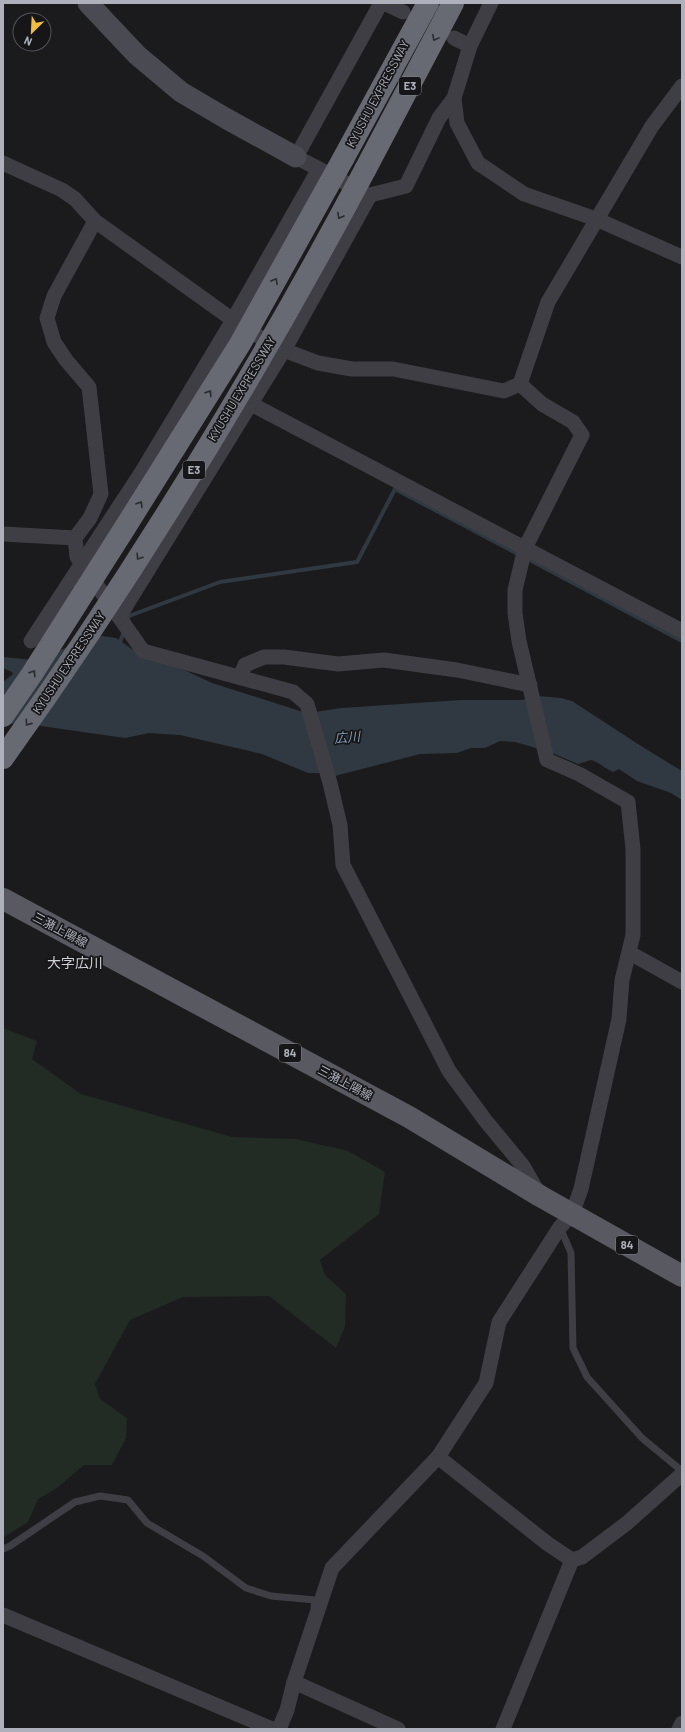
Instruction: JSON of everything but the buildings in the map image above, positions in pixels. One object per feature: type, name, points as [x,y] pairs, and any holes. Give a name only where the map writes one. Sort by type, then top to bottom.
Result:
[{"type":"highway","name":"KYUSHU EXPRESSWAY","points":[[3,716],[32,674],[240,344],[428,3]]},
{"type":"highway","name":"KYUSHU EXPRESSWAY","points":[[3,758],[70,665],[235,404],[365,170],[453,3]]},
{"type":"main road","name":"三潴上陽線","points":[[3,899],[409,1117],[540,1196],[566,1221],[682,1276]]},
{"type":"street","points":[[88,3],[137,55],[180,92],[227,120],[370,196],[406,186],[439,118],[454,98],[470,46],[491,3]]},
{"type":"street","points":[[296,157],[383,3],[403,12]]},
{"type":"street","points":[[454,38],[470,46]]},
{"type":"street","points":[[3,163],[62,190],[75,199],[95,221],[234,320],[258,336],[284,350],[318,363],[352,369],[393,369],[504,391],[520,384],[548,302],[652,126],[682,86]]},
{"type":"street","points":[[454,98],[457,123],[478,163],[524,194],[596,219],[682,257]]},
{"type":"street","points":[[31,641],[141,473],[234,320],[319,169]]},
{"type":"street","points":[[119,617],[284,350],[370,196]]},
{"type":"street","points":[[95,221],[54,296],[47,318],[54,342],[66,360],[89,387],[101,494],[90,518],[75,538],[77,557],[143,651],[293,692],[307,704],[330,783],[340,825],[343,865],[449,1071],[485,1120],[523,1166],[540,1196]]},
{"type":"street","points":[[279,1729],[287,1710],[294,1682],[332,1568],[438,1457],[486,1383],[499,1322],[566,1221],[581,1189],[620,1019],[622,980],[630,953],[633,935],[633,849],[628,802],[580,774],[547,760],[519,641],[516,613],[515,590],[525,548],[582,435],[573,422],[542,404],[520,384]]},
{"type":"street","points":[[251,404],[682,631]]},
{"type":"street","points":[[3,534],[75,538]]},
{"type":"street","points":[[240,677],[245,665],[264,657],[284,657],[338,664],[384,660],[457,670],[531,687]]},
{"type":"street","points":[[630,953],[682,982]]},
{"type":"street","points":[[438,1457],[548,1544],[572,1560]]},
{"type":"street","points":[[572,1560],[582,1557],[627,1523],[682,1474]]},
{"type":"street","points":[[503,1729],[572,1560]]},
{"type":"street","points":[[3,1615],[272,1729]]},
{"type":"street","points":[[294,1682],[398,1729]]},
{"type":"street","points":[[680,1729],[682,1723]]},
{"type":"lane","points":[[566,1221],[571,1253],[573,1348],[587,1377],[642,1438],[682,1474]]},
{"type":"lane","points":[[3,1549],[10,1546],[74,1502],[100,1496],[128,1500],[147,1523],[202,1556],[246,1588],[271,1596],[315,1600],[313,1627]]},
{"type":"shaded area","points":[[3,1028],[37,1041],[32,1059],[81,1094],[232,1137],[296,1139],[348,1151],[385,1172],[379,1214],[320,1260],[325,1275],[346,1294],[345,1327],[336,1348],[269,1296],[183,1297],[130,1320],[95,1384],[100,1399],[127,1418],[126,1438],[112,1465],[84,1465],[57,1488],[38,1499],[28,1522],[3,1538]]},
{"type":"water","name":"広川","points":[[95,635],[116,638],[139,654],[184,670],[212,683],[300,711],[315,712],[341,708],[461,700],[522,700],[538,696],[561,698],[572,701],[682,771],[682,800],[671,793],[637,781],[619,769],[613,772],[591,760],[578,764],[550,752],[515,742],[500,741],[485,748],[471,748],[457,753],[420,754],[335,776],[322,773],[308,773],[262,754],[180,735],[149,733],[125,738],[20,723],[3,725],[3,682],[13,674],[12,672],[3,668],[3,657],[33,660],[47,656]]},
{"type":"waterway","points":[[127,621],[129,616],[220,582],[357,562],[395,489],[520,555]]},
{"type":"waterway","points":[[526,558],[682,641]]},
{"type":"waterway","points":[[119,645],[124,631]]},
{"type":"district","name":"大字広川","points":[[75,963]]}]
